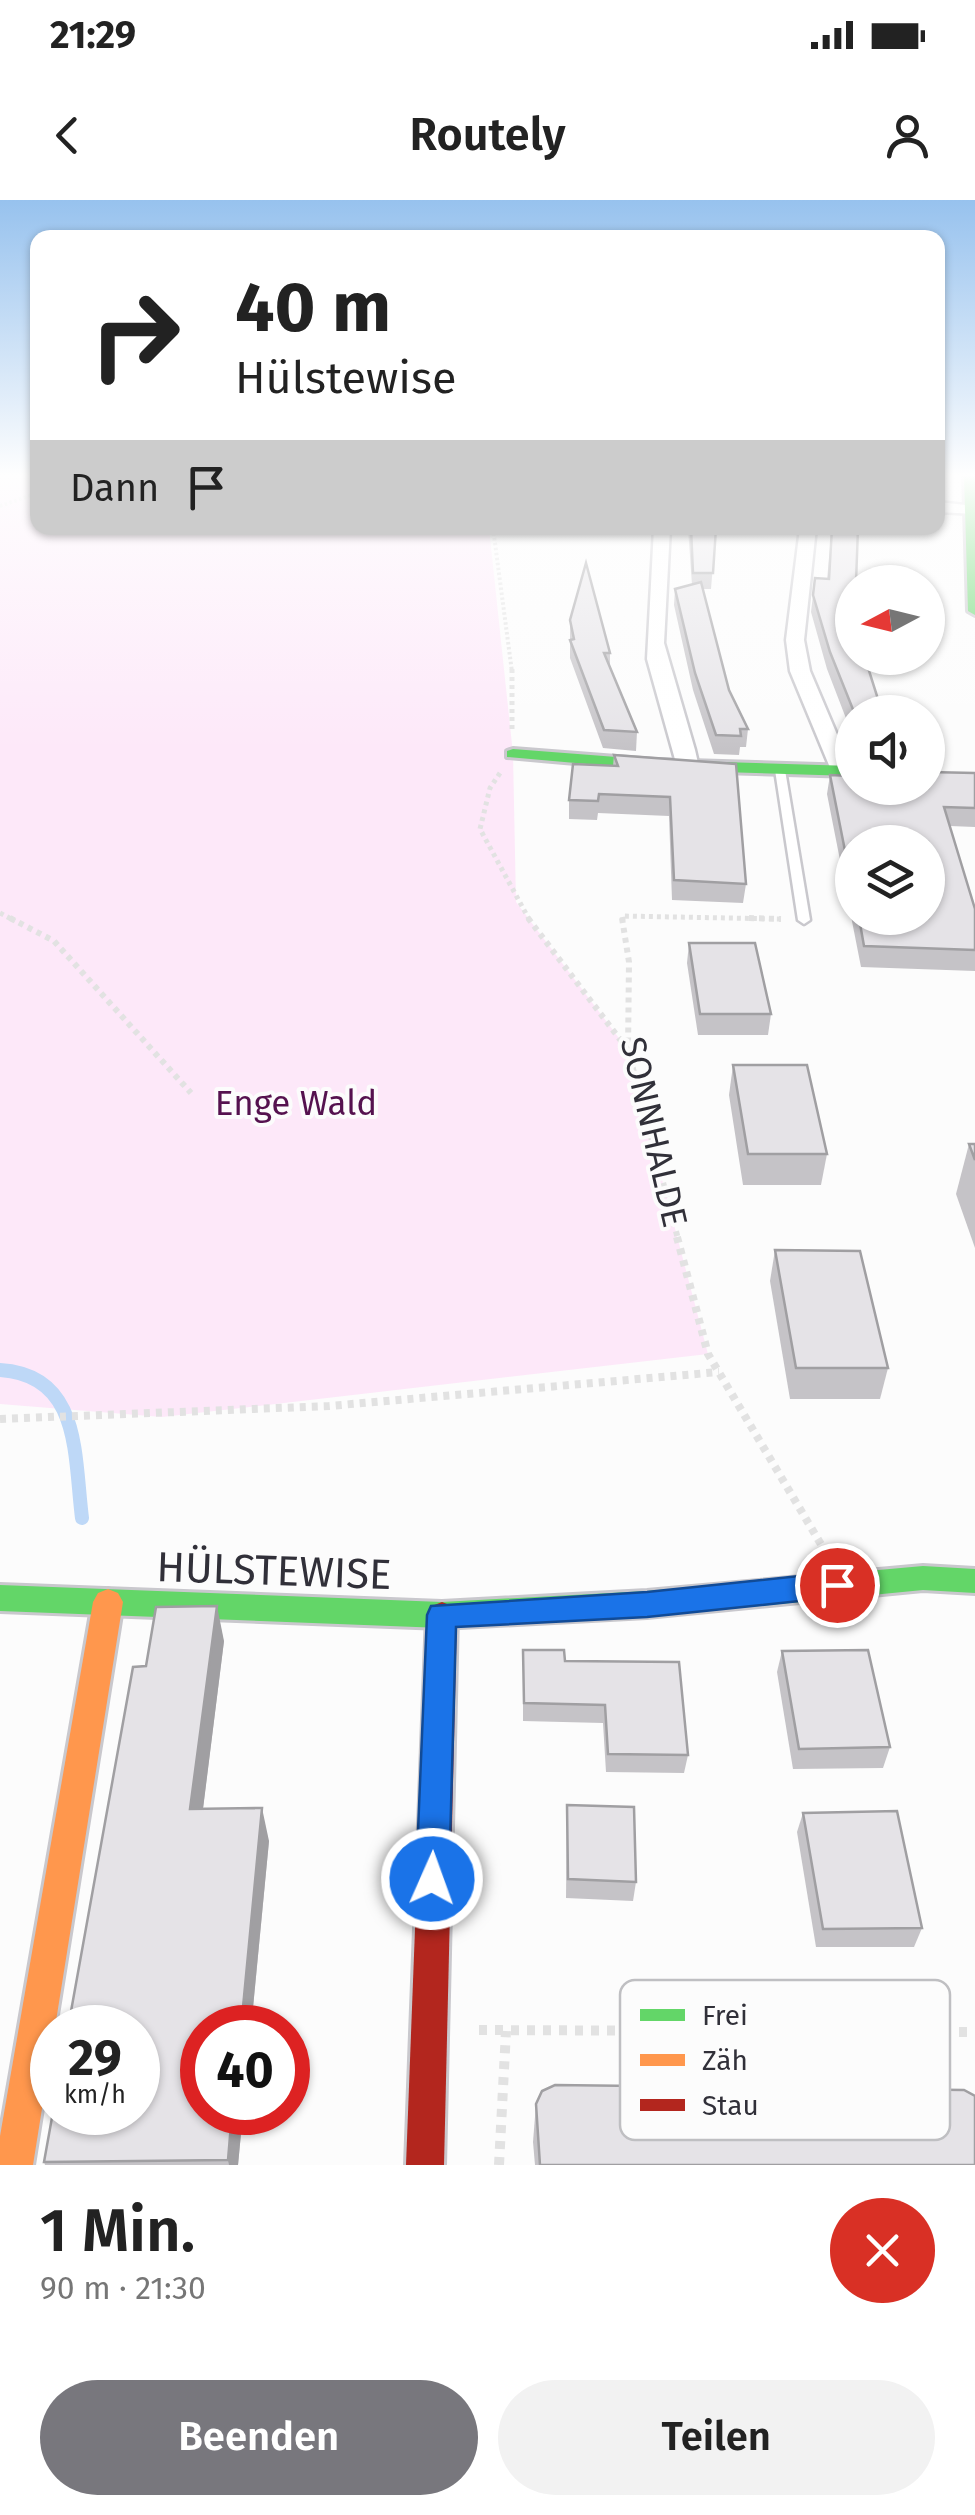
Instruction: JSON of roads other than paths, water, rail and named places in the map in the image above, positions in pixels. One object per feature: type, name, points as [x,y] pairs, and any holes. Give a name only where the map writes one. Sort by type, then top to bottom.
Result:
[{"type":"street","points":[[661,567],[653,631],[657,662],[686,763]]},
{"type":"street","points":[[804,567],[796,640],[800,671],[835,745]]},
{"type":"street","points":[[973,567],[975,611]]},
{"type":"street","points":[[512,754],[835,770]]},
{"type":"street","name":"HÜLSTEWISE","points":[[0,1598],[442,1615],[647,1604],[924,1578],[975,1581]]},
{"type":"street","name":"HÜLSTEWISE","points":[[14,2165],[108,1602]]},
{"type":"street","points":[[426,2165],[442,1615]]},
{"type":"lane","points":[[780,770],[804,920]]},
{"type":"waterway","points":[[0,1370],[26,1375],[46,1386],[59,1402],[74,1445],[82,1518]]},
{"type":"park label","name":"Enge Wald","points":[[296,1103]]}]
